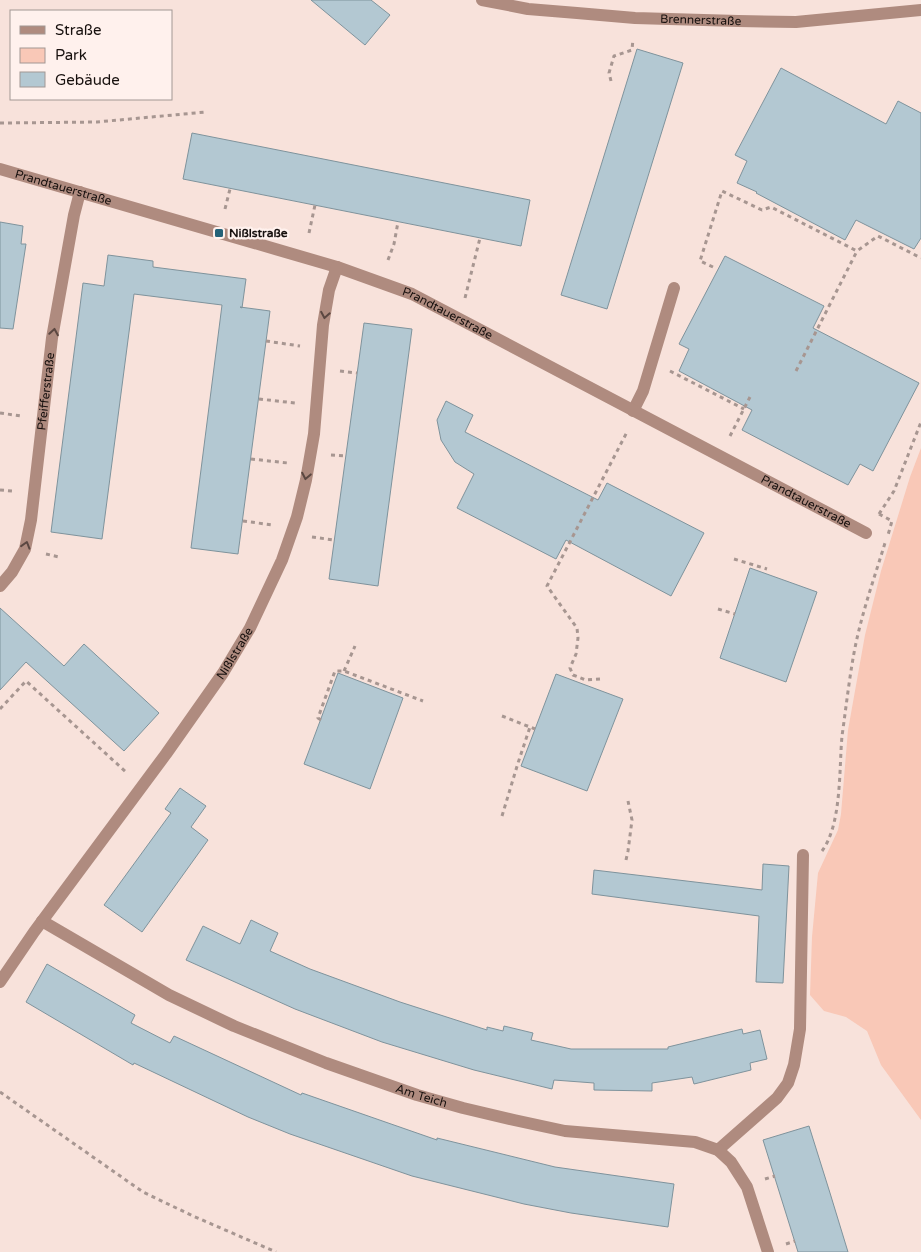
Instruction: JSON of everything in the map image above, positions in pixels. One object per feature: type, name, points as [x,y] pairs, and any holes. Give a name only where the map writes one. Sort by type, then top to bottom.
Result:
[{"type":"street","name":"Brennerstraße","points":[[482,0],[528,9],[567,13],[635,18],[738,21],[796,22],[921,10]]},
{"type":"street","name":"Prandtauerstraße","points":[[0,169],[337,268],[412,294],[866,533]]},
{"type":"street","name":"Pfeifferstraße","points":[[0,586],[12,572],[26,549],[32,520],[52,338],[74,215],[80,192]]},
{"type":"street","name":"Nißlstraße","points":[[0,982],[166,754],[223,673],[250,628],[282,560],[297,517],[306,480],[314,434],[323,326],[329,290],[337,268]]},
{"type":"street","points":[[633,411],[643,391],[674,288]]},
{"type":"street","points":[[718,1150],[777,1098],[788,1083],[794,1065],[800,1029],[803,855]]},
{"type":"street","name":"Am Teich","points":[[42,922],[169,995],[234,1026],[318,1060],[417,1095],[463,1108],[565,1131],[695,1142],[718,1150],[731,1162],[747,1186],[768,1252]]},
{"type":"path","points":[[611,81],[609,72],[614,56],[632,50],[633,36]]},
{"type":"path","points":[[0,123],[96,122],[206,112]]},
{"type":"path","points":[[225,209],[230,189]]},
{"type":"path","points":[[713,268],[700,261],[722,191],[762,210],[771,207],[857,252]]},
{"type":"path","points":[[309,233],[314,205]]},
{"type":"path","points":[[388,260],[394,244],[398,222]]},
{"type":"path","points":[[796,371],[857,252],[878,236],[921,258]]},
{"type":"path","points":[[464,299],[480,238]]},
{"type":"path","points":[[266,341],[301,346]]},
{"type":"path","points":[[667,370],[744,409]]},
{"type":"path","points":[[340,371],[357,373]]},
{"type":"path","points":[[730,436],[750,397]]},
{"type":"path","points":[[259,398],[296,403]]},
{"type":"path","points":[[0,413],[21,416]]},
{"type":"path","points":[[866,533],[894,491],[921,422]]},
{"type":"path","points":[[600,680],[586,680],[573,675],[570,668],[576,654],[577,628],[548,586],[627,432]]},
{"type":"path","points":[[330,455],[346,456]]},
{"type":"path","points":[[251,459],[288,463]]},
{"type":"path","points":[[0,490],[12,491]]},
{"type":"path","points":[[803,855],[818,854],[824,849],[833,828],[837,805],[842,736],[854,652],[868,598],[892,521],[879,514]]},
{"type":"path","points":[[243,520],[273,525]]},
{"type":"path","points":[[312,537],[334,540]]},
{"type":"path","points":[[46,554],[58,557]]},
{"type":"path","points":[[734,559],[767,569]]},
{"type":"path","points":[[718,609],[735,614]]},
{"type":"path","points":[[344,671],[355,646]]},
{"type":"path","points":[[321,720],[318,718],[335,671],[344,671],[423,701]]},
{"type":"path","points":[[0,709],[26,681],[129,774]]},
{"type":"path","points":[[502,716],[535,729]]},
{"type":"path","points":[[502,816],[530,727]]},
{"type":"path","points":[[626,860],[632,820],[628,801]]},
{"type":"path","points":[[0,1092],[143,1192],[192,1216],[276,1252]]},
{"type":"green space","points":[[921,448],[921,1120],[881,1065],[867,1031],[846,1017],[824,1011],[810,995],[812,937],[818,873],[838,830],[848,730],[865,635],[881,571]]},
{"type":"building","points":[[311,0],[371,0],[390,15],[365,45]]},
{"type":"building","points":[[637,49],[683,63],[607,309],[561,295]]},
{"type":"building","points":[[781,68],[886,124],[898,101],[921,113],[921,238],[914,249],[856,220],[845,240],[737,183],[747,161],[735,155]]},
{"type":"building","points":[[192,133],[530,200],[521,246],[183,179]]},
{"type":"building","points":[[0,222],[23,226],[21,244],[26,244],[13,329],[0,328]]},
{"type":"building","points":[[108,255],[153,261],[153,267],[246,279],[242,307],[270,311],[238,554],[191,548],[222,305],[134,294],[102,539],[51,532],[83,283],[104,286]]},
{"type":"building","points":[[725,256],[824,306],[813,328],[919,383],[873,471],[860,464],[848,485],[813,467],[742,430],[752,410],[679,371],[689,349],[679,344]]},
{"type":"building","points":[[364,323],[412,329],[378,586],[329,579]]},
{"type":"building","points":[[446,401],[473,415],[465,432],[539,470],[598,500],[607,483],[704,533],[671,596],[566,540],[556,559],[457,508],[474,474],[455,462],[441,440],[437,420]]},
{"type":"building","points":[[750,568],[817,592],[786,682],[720,658]]},
{"type":"building","points":[[0,608],[64,666],[84,644],[159,713],[124,751],[26,662],[0,690]]},
{"type":"building","points":[[338,673],[403,698],[370,789],[304,764]]},
{"type":"building","points":[[556,674],[623,699],[587,791],[521,766]]},
{"type":"building","points":[[180,788],[206,806],[191,827],[208,840],[142,932],[104,905],[171,813],[165,809]]},
{"type":"building","points":[[763,864],[789,866],[783,983],[756,982],[759,916],[592,894],[594,870],[762,890]]},
{"type":"building","points":[[251,920],[278,933],[270,951],[310,969],[400,1002],[487,1030],[487,1027],[503,1031],[504,1026],[533,1033],[531,1040],[571,1049],[668,1049],[668,1047],[742,1029],[743,1034],[760,1030],[767,1059],[750,1063],[751,1070],[694,1084],[692,1077],[652,1083],[652,1091],[594,1090],[594,1083],[554,1080],[552,1089],[474,1070],[382,1042],[295,1009],[186,960],[203,926],[240,944]]},
{"type":"building","points":[[47,964],[135,1015],[131,1023],[170,1043],[174,1036],[301,1095],[302,1093],[437,1140],[437,1138],[555,1167],[674,1184],[668,1227],[524,1204],[412,1176],[290,1134],[248,1117],[134,1063],[133,1065],[26,1002]]},
{"type":"building","points":[[809,1126],[848,1252],[798,1252],[763,1140]]},
{"type":"place","name":"Nißlstraße","points":[[219,233]]}]
